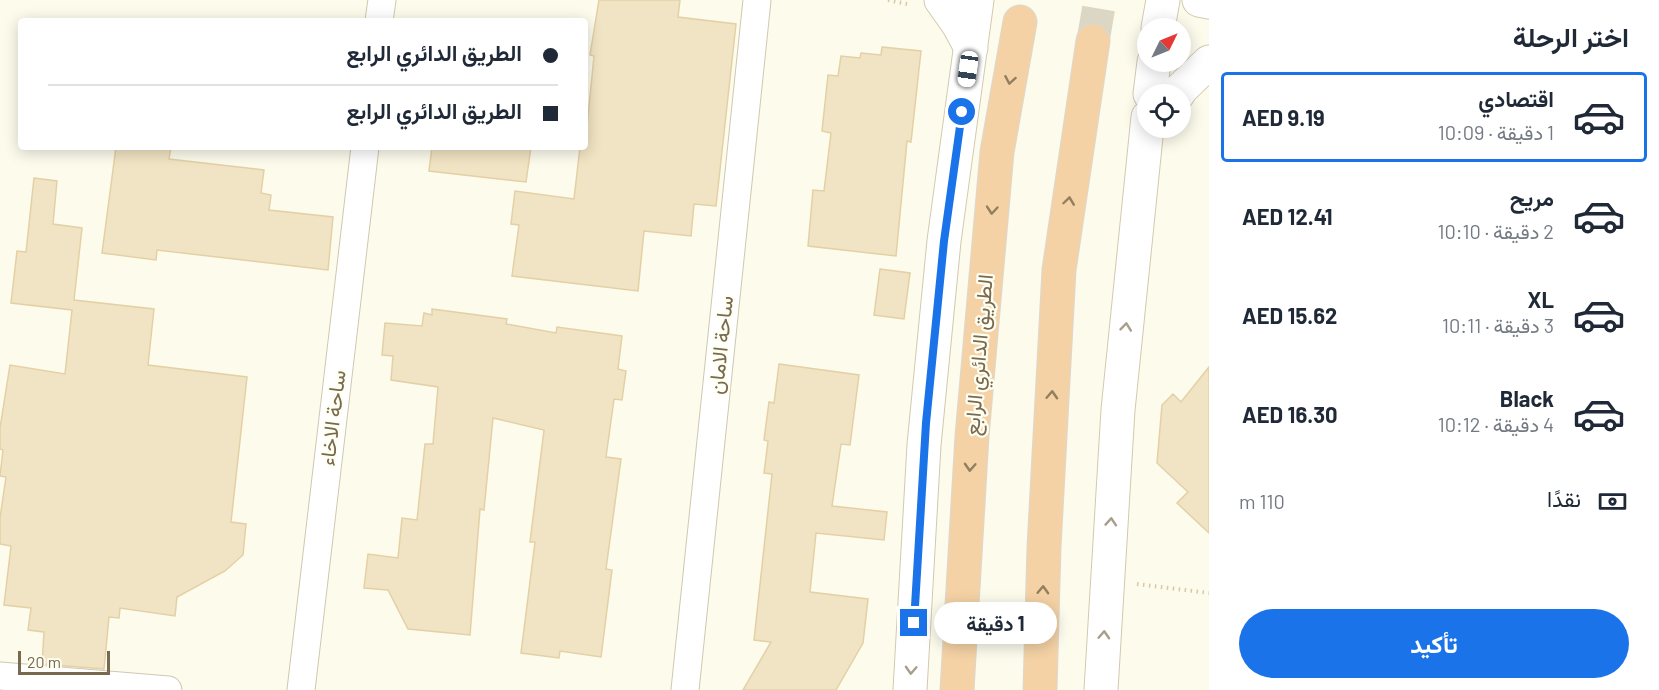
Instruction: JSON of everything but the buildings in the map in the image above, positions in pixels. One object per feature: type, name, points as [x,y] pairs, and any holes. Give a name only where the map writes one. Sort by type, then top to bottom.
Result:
[{"type":"highway","name":"الطريق الدائري الرابع","points":[[957,690],[972,436],[997,152],[1020,22]]},
{"type":"highway","points":[[1040,690],[1044,547],[1059,270],[1093,41]]},
{"type":"main road","points":[[941,0],[971,48]]},
{"type":"main road","points":[[910,690],[926,423],[944,241],[977,0]]},
{"type":"main road","points":[[1160,18],[1163,0]]},
{"type":"main road","points":[[1199,0],[1209,2]]},
{"type":"main road","points":[[1186,84],[1209,62]]},
{"type":"main road","points":[[1101,690],[1118,410],[1145,138]]},
{"type":"main road","points":[[1142,165],[1156,138]]},
{"type":"street","points":[[379,18],[382,0]]},
{"type":"street","name":"ساحة الامان","points":[[685,690],[757,0]]},
{"type":"street","name":"ساحة الاخاء","points":[[301,690],[365,150]]},
{"type":"street","points":[[0,676],[168,690]]},
{"type":"path","points":[[888,0],[907,4]]},
{"type":"path","points":[[1107,580],[1209,593]]},
{"type":"tunnel","points":[[1093,41],[1100,0]]},
{"type":"route","points":[[914,623],[926,423],[944,241],[962,112]]}]
